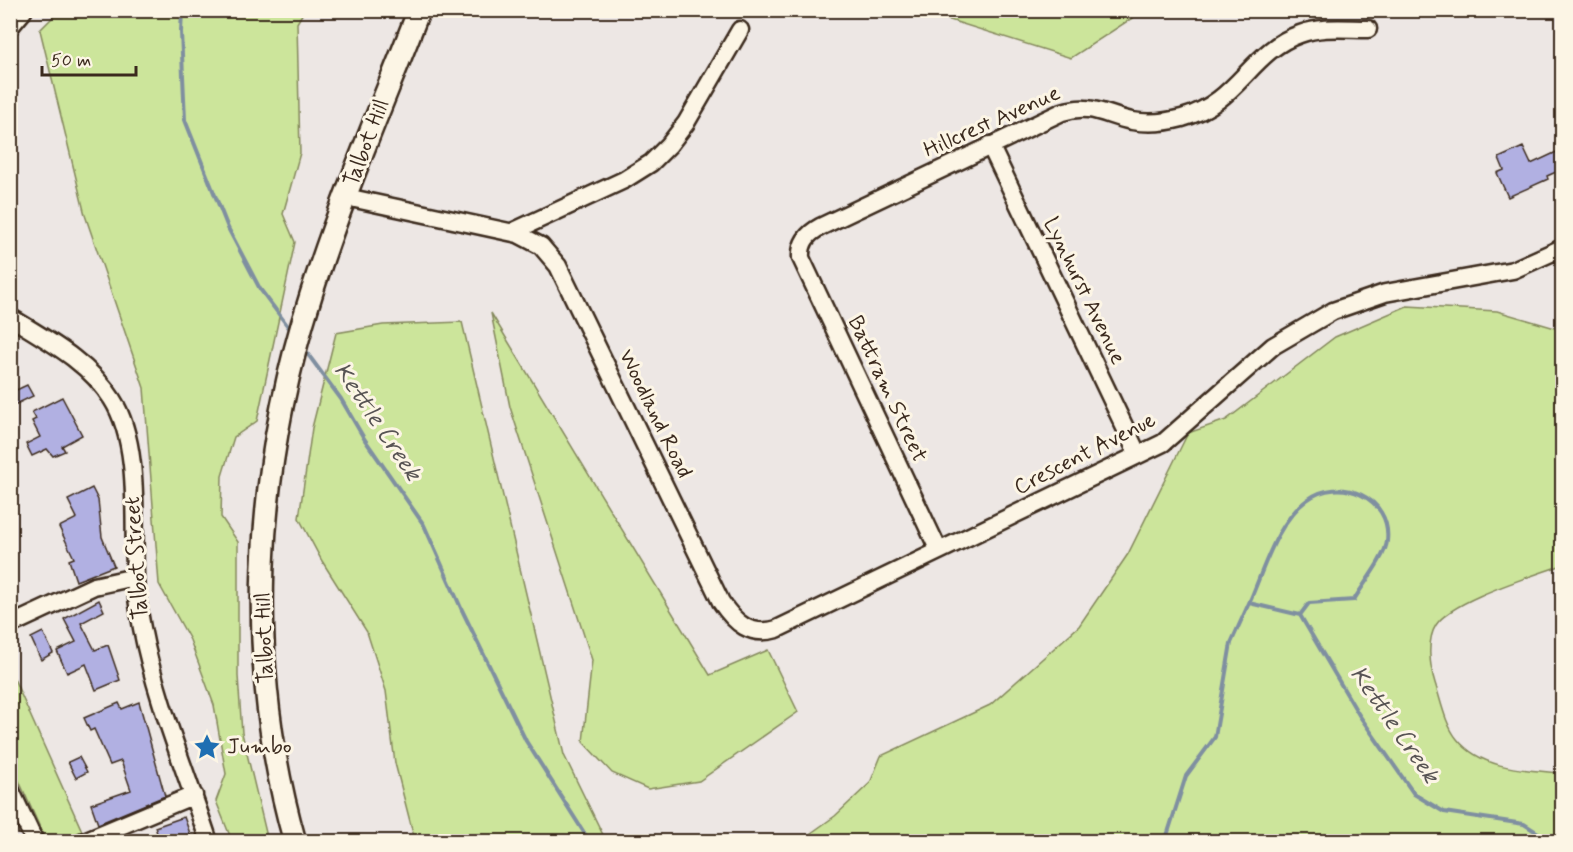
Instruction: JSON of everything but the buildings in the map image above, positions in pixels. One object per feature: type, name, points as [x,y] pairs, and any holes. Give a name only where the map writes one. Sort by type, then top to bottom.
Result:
[{"type":"main road","points":[[10,23],[21,10]]},
{"type":"main road","name":"Talbot Hill","points":[[295,842],[271,726],[263,650],[264,527],[277,433],[292,363],[318,275],[418,10]]},
{"type":"street","name":"Hillcrest Avenue","points":[[801,244],[820,227],[1062,112],[1080,108],[1097,109],[1141,122],[1182,118],[1214,104],[1229,93],[1265,54],[1291,38],[1330,28],[1368,29]]},
{"type":"street","points":[[512,232],[526,228],[624,180],[651,163],[686,123],[740,30]]},
{"type":"street","name":"Lynhurst Avenue","points":[[990,145],[1138,455]]},
{"type":"street","name":"Woodland Road","points":[[346,197],[512,232],[542,246],[558,266],[721,602],[731,618],[745,628]]},
{"type":"street","name":"Battram Street","points":[[801,244],[801,258],[939,551]]},
{"type":"street","name":"Crescent Avenue","points":[[745,628],[760,632],[777,629],[1138,455],[1171,437],[1283,338],[1325,315],[1385,293],[1513,270],[1563,248]]},
{"type":"street","name":"Talbot Street","points":[[10,317],[83,366],[113,401],[122,421],[131,466],[135,577],[142,631],[151,667],[209,842]]},
{"type":"street","points":[[10,625],[94,586],[135,577]]},
{"type":"street","points":[[10,789],[35,842]]},
{"type":"street","points":[[82,842],[194,795]]},
{"type":"green space","points":[[59,11],[304,11],[297,23],[300,153],[283,214],[295,242],[257,421],[234,437],[222,476],[221,517],[238,542],[238,676],[242,733],[268,841],[232,841],[216,801],[226,774],[214,705],[190,640],[159,584],[144,388],[85,215],[40,30]]},
{"type":"green space","points":[[921,11],[1143,11],[1071,58]]},
{"type":"green space","points":[[1407,306],[1497,311],[1562,330],[1562,565],[1475,598],[1445,616],[1433,631],[1430,662],[1446,719],[1457,739],[1467,749],[1479,757],[1505,767],[1562,773],[1562,841],[800,841],[835,816],[870,783],[881,756],[990,705],[1079,626],[1128,554],[1188,433],[1226,420],[1335,337]]},
{"type":"green space","points":[[491,313],[710,675],[768,650],[798,712],[699,781],[648,789],[612,773],[583,742],[592,660],[510,407]]},
{"type":"green space","points":[[462,322],[564,755],[606,841],[415,841],[395,763],[386,691],[367,632],[322,561],[299,518],[312,428],[336,333],[383,325]]},
{"type":"green space","points":[[11,672],[82,831],[60,841],[46,841],[11,763]]},
{"type":"waterway","name":"Kettle Creek","points":[[182,10],[185,120],[228,228],[260,289],[293,333]]},
{"type":"waterway","name":"Kettle Creek","points":[[304,349],[341,399],[365,440],[424,525],[461,608],[526,741],[590,842]]},
{"type":"waterway","name":"Kettle Creek","points":[[1249,603],[1272,547],[1296,510],[1307,500],[1320,493],[1348,490],[1361,495],[1372,502],[1381,513],[1386,526],[1387,541],[1383,555],[1354,600],[1309,603],[1300,615]]},
{"type":"waterway","name":"Kettle Creek","points":[[1165,842],[1186,776],[1215,737],[1231,643],[1249,603],[1300,615],[1359,715],[1414,794],[1444,812],[1524,824],[1552,842]]},
{"type":"place","name":"Jumbo","points":[[207,747]]}]
